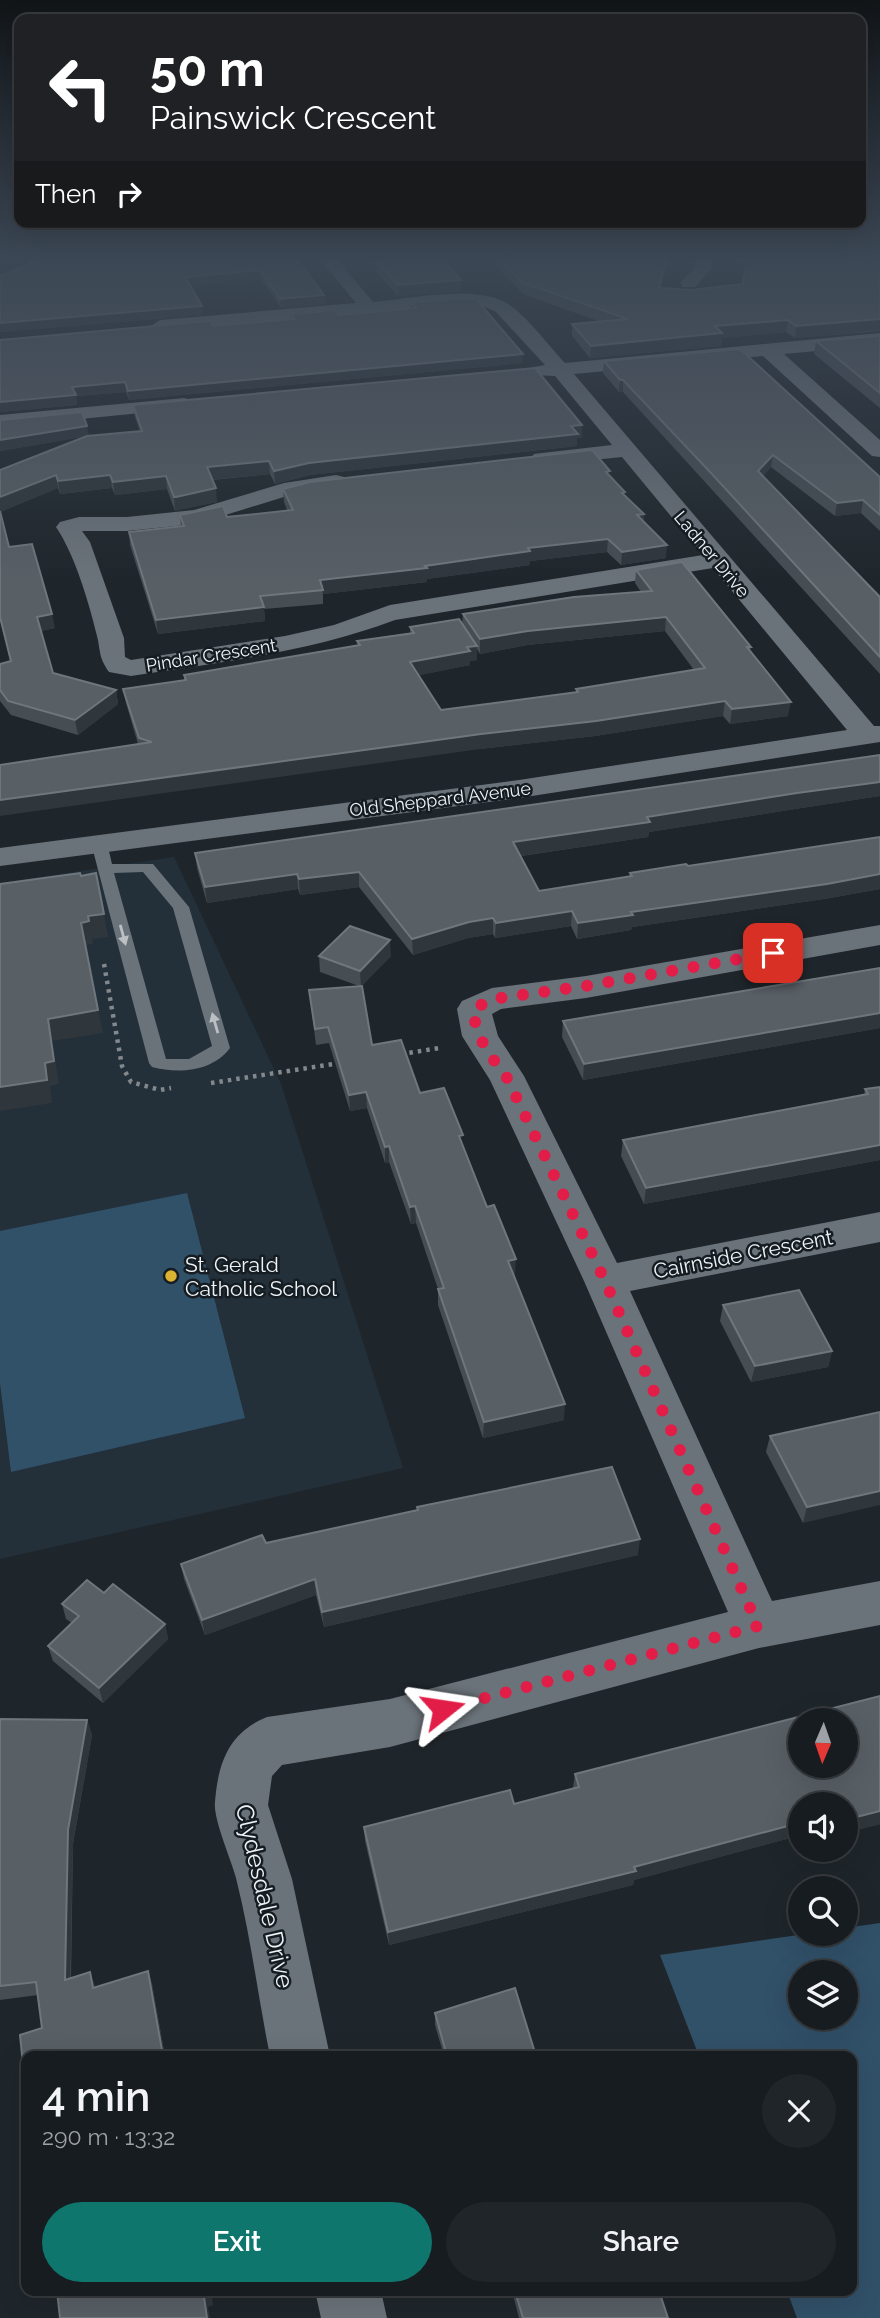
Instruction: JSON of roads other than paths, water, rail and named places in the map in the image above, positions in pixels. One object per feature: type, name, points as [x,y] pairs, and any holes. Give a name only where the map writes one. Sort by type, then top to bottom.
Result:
[{"type":"street","name":"Ladner Drive","points":[[556,365],[717,560],[873,735]]},
{"type":"street","points":[[526,372],[602,365]]},
{"type":"street","points":[[785,365],[880,451]]},
{"type":"street","points":[[0,421],[207,402]]},
{"type":"street","points":[[519,462],[626,450]]},
{"type":"street","name":"Pindar Crescent","points":[[362,479],[284,490],[196,517],[127,524],[79,524],[68,527],[78,542],[111,638],[112,657],[118,666],[131,668],[285,644],[342,631],[390,613],[717,560]]},
{"type":"street","name":"Old Sheppard Avenue","points":[[0,857],[102,856],[873,735]]},
{"type":"street","points":[[758,1626],[605,1281],[506,1076],[493,1060],[473,1023],[474,1009],[492,999],[586,986],[880,934]]},
{"type":"street","name":"Cairnside Crescent","points":[[605,1281],[880,1227]]},
{"type":"street","name":"Clydesdale Drive","points":[[299,2051],[264,1880],[241,1805],[247,1766],[267,1742],[390,1723],[758,1626],[880,1603]]},
{"type":"street","points":[[349,2296],[354,2318]]},
{"type":"lane","points":[[102,856],[147,867],[181,907],[221,1048],[205,1061],[176,1068],[158,1063],[102,856]]},
{"type":"place","name":"St. Gerald Catholic School","points":[[171,1276]]}]
